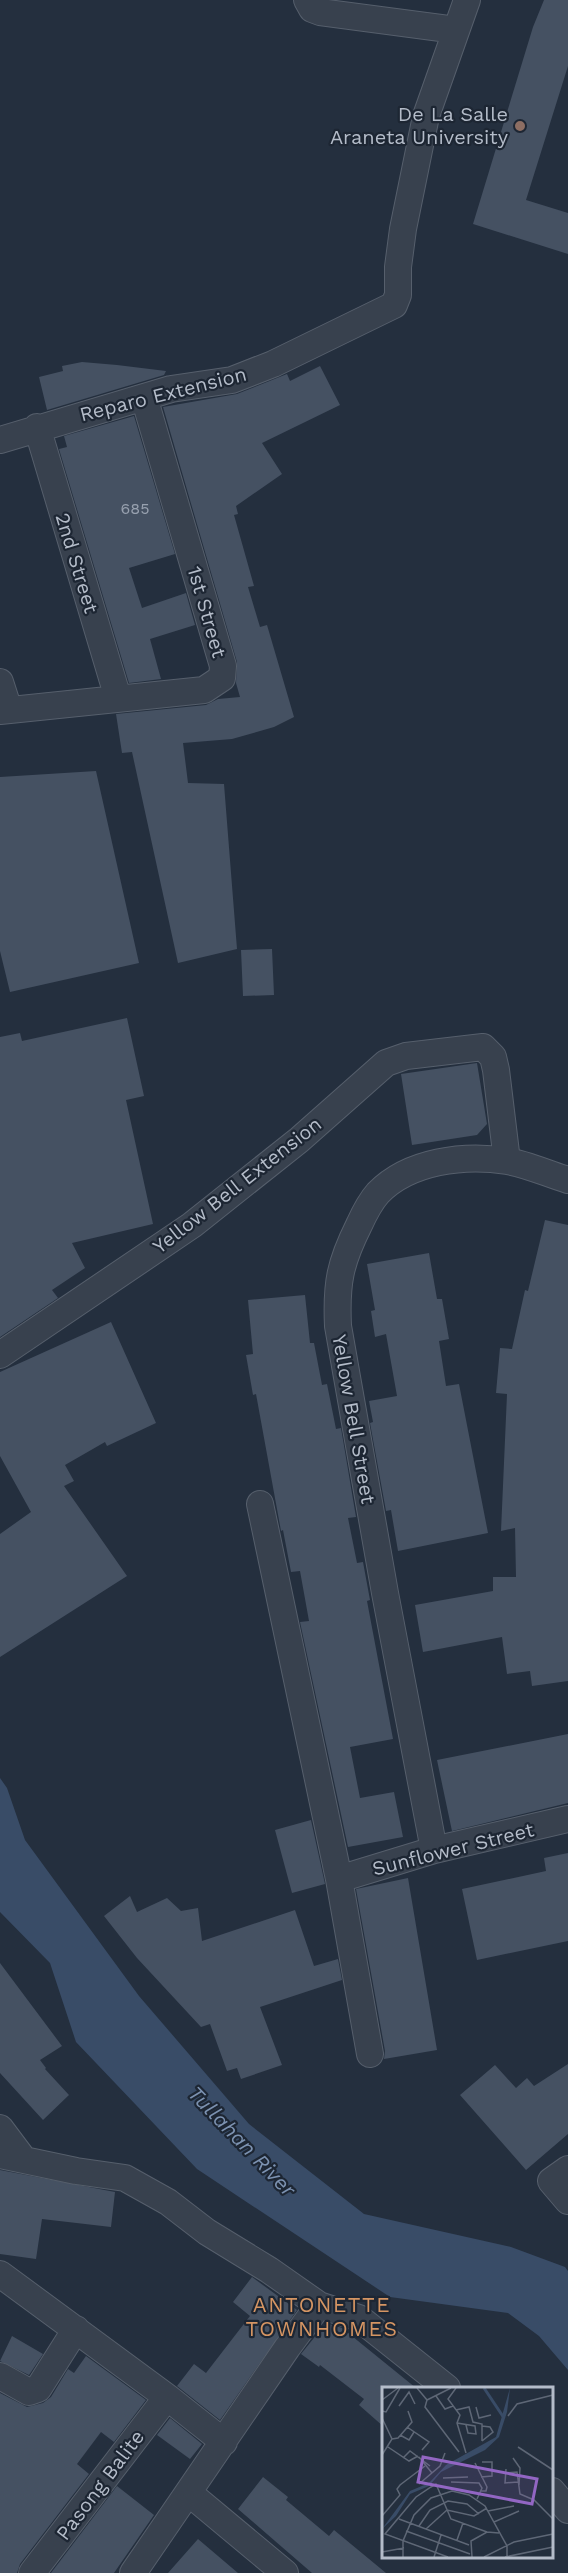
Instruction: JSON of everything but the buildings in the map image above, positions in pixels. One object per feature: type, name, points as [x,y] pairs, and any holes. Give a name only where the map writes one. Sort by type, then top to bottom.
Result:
[{"type":"street","points":[[307,0],[312,9],[320,12],[461,11]]},
{"type":"street","name":"Reparo Extension","points":[[0,440],[37,427],[171,389],[232,380],[284,359],[394,305],[398,295],[398,267],[403,229],[426,116],[461,11]]},
{"type":"street","name":"1st Street","points":[[4,711],[204,690],[222,678],[224,666],[144,397]]},
{"type":"street","name":"2nd Street","points":[[37,427],[118,698]]},
{"type":"street","points":[[0,682],[4,711]]},
{"type":"street","name":"Yellow Bell Extension","points":[[0,1355],[192,1225],[299,1140],[386,1064],[406,1056],[483,1047],[492,1057],[496,1070],[507,1161]]},
{"type":"street","name":"Yellow Bell Street","points":[[434,1850],[338,1326],[336,1292],[344,1255],[366,1211],[377,1194],[394,1179],[412,1170],[438,1162],[474,1159],[507,1161],[568,1180]]},
{"type":"street","points":[[260,1504],[339,1879],[370,2054]]},
{"type":"street","name":"Sunflower Street","points":[[339,1879],[434,1850],[568,1820]]},
{"type":"street","points":[[0,2128],[12,2158],[125,2178],[168,2202],[207,2232],[269,2270],[319,2306],[359,2318],[446,2387]]},
{"type":"street","points":[[560,2175],[568,2201]]},
{"type":"street","points":[[0,2274],[167,2397],[224,2442]]},
{"type":"street","points":[[133,2573],[319,2306]]},
{"type":"street","points":[[0,2376],[29,2392],[38,2389],[75,2329]]},
{"type":"street","name":"Pasong Balite","points":[[32,2573],[167,2397]]},
{"type":"street","points":[[553,2492],[568,2510]]},
{"type":"street","points":[[189,2493],[285,2573]]},
{"type":"water","name":"Tullahan River","points":[[0,1778],[7,1788],[25,1840],[139,1996],[249,2124],[364,2214],[511,2247],[565,2267],[568,2271],[568,2370],[539,2336],[508,2313],[390,2297],[197,2169],[76,2042],[50,1963],[0,1912]]},
{"type":"place","name":"De La Salle Araneta University","points":[[520,126]]},
{"type":"district","name":"ANTONETTE TOWNHOMES","points":[[322,2316]]}]
